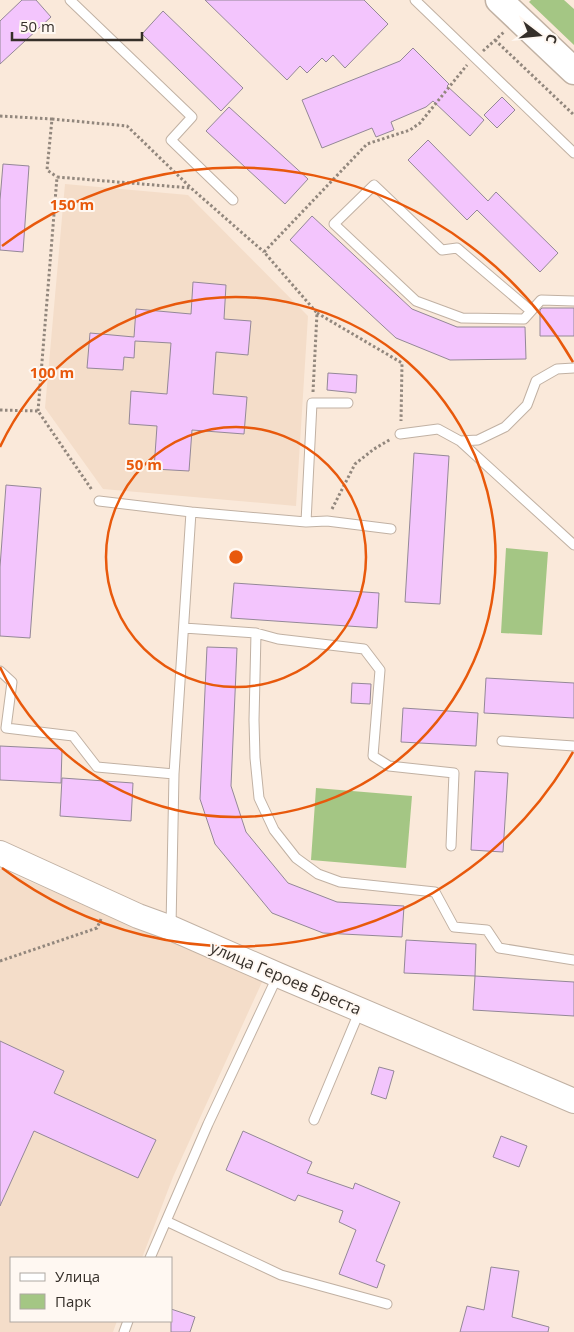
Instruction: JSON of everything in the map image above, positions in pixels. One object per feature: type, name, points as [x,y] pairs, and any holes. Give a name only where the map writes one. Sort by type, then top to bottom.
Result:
[{"type":"main road","points":[[500,0],[574,71]]},
{"type":"street","name":"улица Героев Бреста","points":[[0,854],[109,903],[574,1101]]},
{"type":"lane","points":[[70,0],[192,117],[171,140],[233,200]]},
{"type":"lane","points":[[415,0],[574,153]]},
{"type":"lane","points":[[531,311],[457,248],[442,250],[374,185],[334,224],[416,300],[462,318],[524,319],[541,300],[574,300]]},
{"type":"lane","points":[[460,441],[478,440],[505,427],[527,405],[536,382],[557,369],[574,368]]},
{"type":"lane","points":[[306,522],[312,403],[348,403]]},
{"type":"lane","points":[[400,434],[438,429],[460,441],[574,545]]},
{"type":"lane","points":[[99,501],[191,512],[306,522],[326,520],[391,529]]},
{"type":"lane","points":[[171,928],[174,774],[191,512]]},
{"type":"lane","points":[[184,628],[256,633],[278,639],[364,649],[380,670],[373,756],[389,766],[454,773],[452,846]]},
{"type":"lane","points":[[256,633],[254,720],[259,798],[274,830],[296,858],[318,874],[340,882],[435,892],[454,928],[487,930],[499,948],[574,960]]},
{"type":"lane","points":[[0,671],[12,682],[6,728],[73,736],[97,767],[174,774]]},
{"type":"lane","points":[[502,741],[574,746]]},
{"type":"lane","points":[[150,1257],[208,1124],[278,975]]},
{"type":"lane","points":[[314,1120],[360,1010]]},
{"type":"lane","points":[[166,1221],[281,1276],[388,1304]]},
{"type":"path","points":[[482,51],[505,31]]},
{"type":"path","points":[[495,40],[574,115]]},
{"type":"path","points":[[264,252],[367,144],[410,130],[420,123],[470,61]]},
{"type":"path","points":[[0,116],[127,126],[191,188],[264,252],[317,313],[402,362],[400,434],[374,448],[355,464],[326,520]]},
{"type":"path","points":[[52,119],[47,170],[57,178],[191,188]]},
{"type":"path","points":[[57,178],[38,411],[99,501]]},
{"type":"path","points":[[312,403],[317,313]]},
{"type":"path","points":[[0,410],[38,411]]},
{"type":"path","points":[[0,960],[97,928],[109,903]]},
{"type":"shaded area","points":[[65,184],[188,195],[308,316],[296,506],[103,489],[45,408]]},
{"type":"shaded area","points":[[0,869],[263,980],[173,1177],[142,1257],[10,1257],[10,1322],[117,1322],[113,1332],[0,1332]]},
{"type":"green space","points":[[531,0],[564,0],[574,9],[574,45],[529,2]]},
{"type":"green space","points":[[506,548],[548,552],[542,635],[501,633]]},
{"type":"green space","points":[[316,788],[412,796],[406,868],[311,860]]},
{"type":"building","points":[[22,0],[36,0],[51,17],[0,64],[0,21]]},
{"type":"building","points":[[205,0],[364,0],[388,24],[345,68],[333,55],[326,62],[322,58],[307,73],[300,66],[287,80]]},
{"type":"building","points":[[163,11],[243,88],[221,111],[142,34]]},
{"type":"building","points":[[413,48],[449,84],[447,86],[484,120],[470,136],[433,101],[426,107],[391,122],[394,130],[376,137],[372,128],[322,148],[302,100],[400,61]]},
{"type":"building","points":[[502,97],[515,110],[497,128],[484,115]]},
{"type":"building","points":[[229,107],[308,179],[285,204],[206,131]]},
{"type":"building","points":[[428,140],[488,201],[496,192],[558,253],[540,272],[477,210],[467,220],[408,160]]},
{"type":"building","points":[[3,164],[29,166],[23,252],[0,250],[0,200]]},
{"type":"building","points":[[312,216],[412,309],[457,327],[525,327],[526,359],[450,360],[396,338],[290,240]]},
{"type":"building","points":[[193,282],[226,285],[224,319],[251,321],[248,355],[216,352],[213,394],[247,397],[244,434],[192,430],[189,471],[154,469],[157,426],[129,424],[131,391],[167,394],[171,343],[135,341],[134,358],[124,357],[123,370],[87,368],[90,333],[134,337],[136,309],[191,314]]},
{"type":"building","points":[[542,308],[574,308],[574,336],[540,336],[540,310]]},
{"type":"building","points":[[328,373],[357,375],[356,393],[327,390]]},
{"type":"building","points":[[414,453],[449,456],[440,604],[405,602]]},
{"type":"building","points":[[6,485],[41,488],[30,638],[0,636],[0,567]]},
{"type":"building","points":[[234,583],[379,593],[377,628],[231,618]]},
{"type":"building","points":[[207,647],[237,648],[231,786],[246,832],[288,883],[337,902],[404,906],[402,937],[323,933],[272,913],[215,844],[200,799]]},
{"type":"building","points":[[486,678],[574,683],[574,718],[484,713]]},
{"type":"building","points":[[352,683],[371,684],[370,704],[351,703]]},
{"type":"building","points":[[403,708],[478,713],[476,746],[401,742]]},
{"type":"building","points":[[0,746],[62,749],[61,783],[0,780]]},
{"type":"building","points":[[475,771],[508,773],[503,852],[471,850]]},
{"type":"building","points":[[62,778],[133,783],[131,821],[60,816]]},
{"type":"building","points":[[406,940],[476,944],[475,976],[404,973]]},
{"type":"building","points":[[475,976],[574,982],[574,1016],[473,1010]]},
{"type":"building","points":[[0,1041],[64,1071],[54,1093],[156,1140],[138,1178],[34,1131],[0,1206]]},
{"type":"building","points":[[379,1067],[394,1071],[386,1099],[371,1094]]},
{"type":"building","points":[[243,1131],[312,1162],[307,1173],[353,1189],[355,1183],[400,1202],[376,1261],[385,1265],[377,1288],[339,1274],[356,1230],[339,1222],[343,1211],[298,1195],[295,1201],[226,1170]]},
{"type":"building","points":[[501,1136],[527,1146],[519,1167],[493,1157]]},
{"type":"building","points":[[491,1267],[519,1271],[512,1317],[549,1327],[548,1332],[460,1332],[467,1306],[484,1310]]},
{"type":"building","points":[[172,1309],[195,1317],[190,1332],[171,1332]]}]
